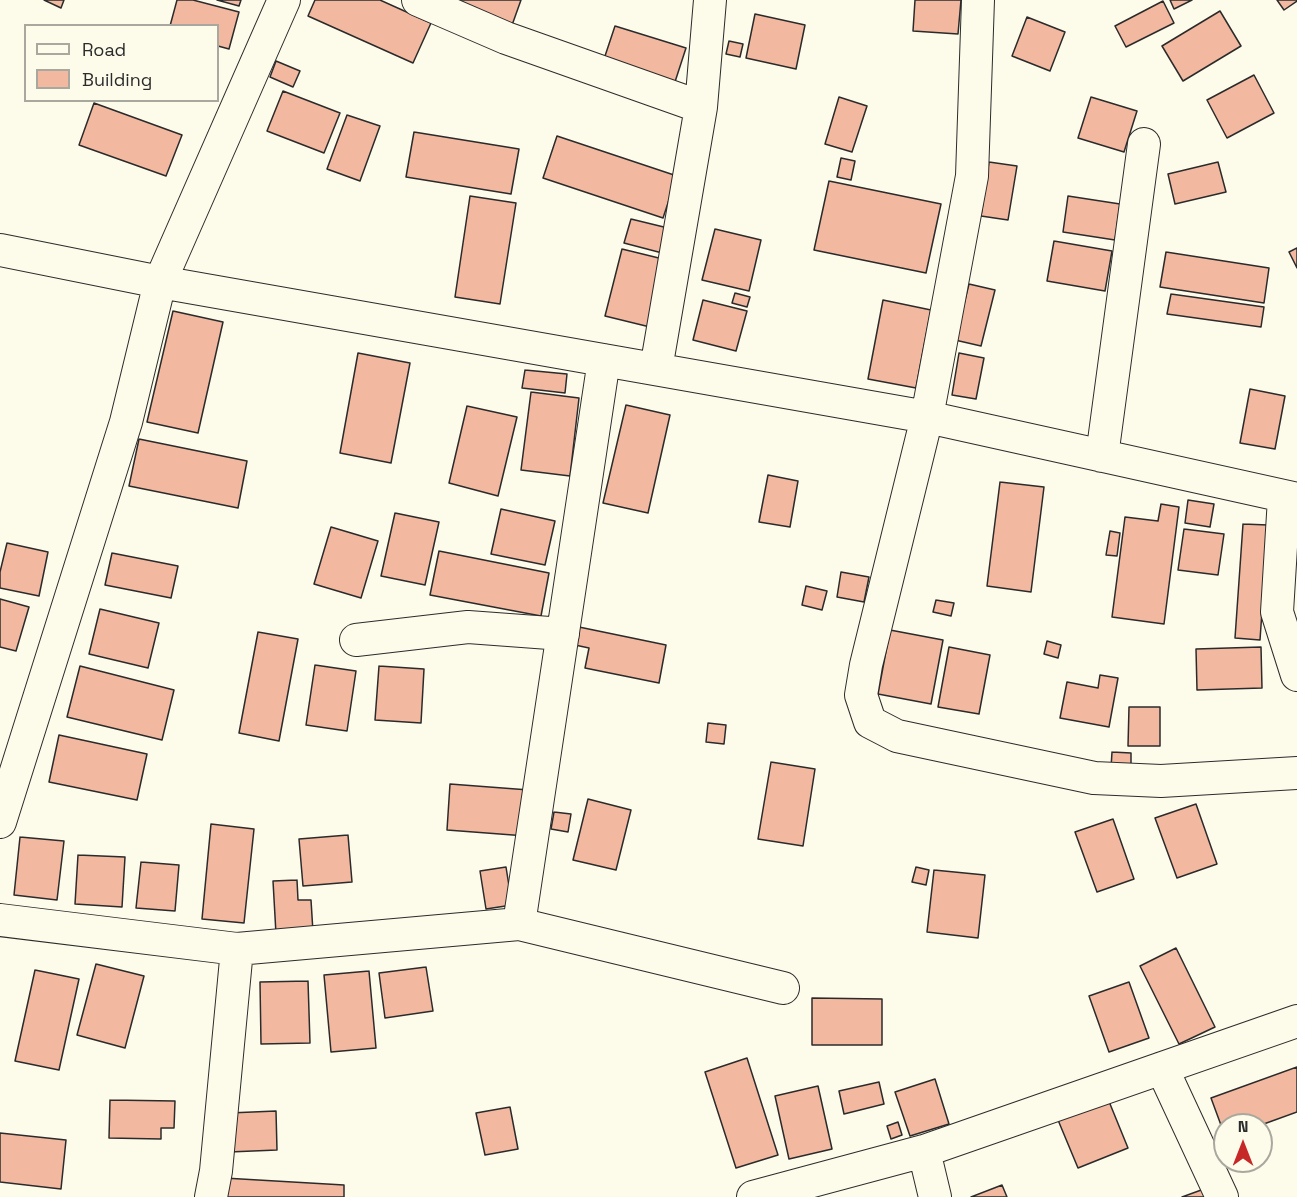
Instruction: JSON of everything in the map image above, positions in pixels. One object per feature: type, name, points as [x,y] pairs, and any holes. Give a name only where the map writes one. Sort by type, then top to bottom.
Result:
[{"type":"street","points":[[0,822],[126,423],[160,282],[284,0]]},
{"type":"street","points":[[418,0],[506,38],[700,106]]},
{"type":"street","points":[[656,369],[700,106],[710,0]]},
{"type":"street","points":[[978,0],[972,176],[927,417],[866,665],[861,695],[870,722],[897,736],[1094,778],[1161,781],[1297,773]]},
{"type":"street","points":[[1102,456],[1144,144]]},
{"type":"street","points":[[0,250],[160,282],[927,417],[1291,499],[1277,612],[1297,675]]},
{"type":"street","points":[[519,924],[604,360]]},
{"type":"street","points":[[356,640],[468,627],[563,634]]},
{"type":"street","points":[[0,920],[237,949],[519,924],[783,988]]},
{"type":"street","points":[[211,1197],[216,1171],[237,949]]},
{"type":"street","points":[[753,1197],[924,1151],[1297,1021]]},
{"type":"street","points":[[1162,1068],[1222,1197]]},
{"type":"street","points":[[924,1151],[935,1197]]},
{"type":"building","points":[[44,0],[64,0],[61,8]]},
{"type":"building","points":[[177,0],[193,0],[239,12],[229,49],[219,46],[219,24],[171,24]]},
{"type":"building","points":[[217,0],[241,0],[239,6]]},
{"type":"building","points":[[315,0],[380,0],[431,23],[413,63],[308,16]]},
{"type":"building","points":[[450,0],[521,0],[511,28]]},
{"type":"building","points":[[915,0],[961,0],[958,34],[913,31]]},
{"type":"building","points":[[1170,0],[1192,0],[1174,9]]},
{"type":"building","points":[[1277,0],[1297,0],[1297,1],[1284,10]]},
{"type":"building","points":[[1163,1],[1174,23],[1126,47],[1115,26]]},
{"type":"building","points":[[1220,11],[1241,46],[1183,81],[1162,46]]},
{"type":"building","points":[[755,14],[805,25],[796,69],[746,58]]},
{"type":"building","points":[[1027,17],[1065,32],[1050,71],[1012,56]]},
{"type":"building","points":[[615,26],[686,48],[673,88],[602,65]]},
{"type":"building","points":[[729,41],[743,44],[740,57],[726,54]]},
{"type":"building","points":[[276,61],[300,71],[293,87],[270,77]]},
{"type":"building","points":[[1254,75],[1274,113],[1227,138],[1207,100]]},
{"type":"building","points":[[283,91],[340,113],[324,153],[267,131]]},
{"type":"building","points":[[839,97],[867,106],[852,152],[825,144]]},
{"type":"building","points":[[1091,97],[1137,111],[1124,152],[1078,138]]},
{"type":"building","points":[[94,103],[182,135],[166,176],[79,145]]},
{"type":"building","points":[[347,115],[380,126],[360,181],[327,169]]},
{"type":"building","points":[[414,132],[519,149],[511,194],[406,177]]},
{"type":"building","points":[[557,136],[677,176],[663,218],[543,178]]},
{"type":"building","points":[[841,158],[855,161],[851,180],[837,177]]},
{"type":"building","points":[[989,162],[1017,166],[1008,220],[981,216]]},
{"type":"building","points":[[1218,162],[1226,192],[1175,204],[1168,174]]},
{"type":"building","points":[[829,181],[941,204],[926,273],[814,250]]},
{"type":"building","points":[[470,196],[516,203],[500,304],[455,297]]},
{"type":"building","points":[[1068,196],[1120,204],[1115,240],[1063,232]]},
{"type":"building","points":[[631,219],[672,229],[666,254],[624,243]]},
{"type":"building","points":[[715,229],[761,240],[749,291],[702,280]]},
{"type":"building","points":[[1054,241],[1112,251],[1105,291],[1047,281]]},
{"type":"building","points":[[1297,248],[1297,268],[1289,252]]},
{"type":"building","points":[[622,249],[667,260],[650,327],[605,316]]},
{"type":"building","points":[[1166,252],[1269,268],[1264,303],[1160,287]]},
{"type":"building","points":[[969,284],[995,290],[981,346],[955,340]]},
{"type":"building","points":[[735,293],[750,297],[747,307],[732,303]]},
{"type":"building","points":[[1171,294],[1264,307],[1261,327],[1167,314]]},
{"type":"building","points":[[703,300],[747,311],[736,351],[693,340]]},
{"type":"building","points":[[883,300],[931,310],[916,388],[868,379]]},
{"type":"building","points":[[173,311],[223,322],[198,433],[147,422]]},
{"type":"building","points":[[358,353],[410,363],[391,463],[340,453]]},
{"type":"building","points":[[959,353],[984,358],[976,399],[952,395]]},
{"type":"building","points":[[525,370],[567,374],[565,393],[522,388]]},
{"type":"building","points":[[1250,389],[1285,396],[1275,449],[1240,443]]},
{"type":"building","points":[[531,392],[579,398],[570,476],[521,470]]},
{"type":"building","points":[[626,405],[670,415],[648,513],[603,503]]},
{"type":"building","points":[[467,406],[517,417],[498,496],[449,483]]},
{"type":"building","points":[[139,439],[247,461],[238,508],[129,486]]},
{"type":"building","points":[[768,475],[798,481],[790,527],[759,522]]},
{"type":"building","points":[[1000,482],[1044,487],[1031,592],[987,586]]},
{"type":"building","points":[[1188,500],[1214,504],[1210,527],[1185,523]]},
{"type":"building","points":[[1161,504],[1179,507],[1164,624],[1112,617],[1125,517],[1158,521]]},
{"type":"building","points":[[501,509],[555,521],[545,565],[491,554]]},
{"type":"building","points":[[395,513],[439,522],[425,585],[381,576]]},
{"type":"building","points":[[1243,524],[1268,525],[1260,640],[1235,638]]},
{"type":"building","points":[[331,527],[378,541],[361,598],[314,584]]},
{"type":"building","points":[[1184,529],[1224,534],[1218,575],[1178,570]]},
{"type":"building","points":[[1110,531],[1120,533],[1117,556],[1106,555]]},
{"type":"building","points":[[7,543],[48,552],[39,596],[0,588],[0,572]]},
{"type":"building","points":[[439,551],[549,573],[541,616],[430,595]]},
{"type":"building","points":[[112,553],[178,566],[171,598],[105,585]]},
{"type":"building","points":[[841,572],[869,577],[864,602],[837,597]]},
{"type":"building","points":[[806,586],[827,591],[822,610],[802,605]]},
{"type":"building","points":[[0,599],[29,607],[16,651],[0,647]]},
{"type":"building","points":[[936,600],[954,603],[951,616],[933,612]]},
{"type":"building","points":[[100,609],[159,623],[148,668],[89,654]]},
{"type":"building","points":[[579,627],[666,645],[659,683],[585,668],[589,648],[575,645]]},
{"type":"building","points":[[890,630],[943,640],[931,704],[878,694]]},
{"type":"building","points":[[258,632],[298,639],[279,741],[239,733]]},
{"type":"building","points":[[1047,641],[1061,645],[1058,658],[1044,654]]},
{"type":"building","points":[[949,647],[990,655],[979,714],[938,707]]},
{"type":"building","points":[[1261,647],[1262,688],[1197,690],[1196,649]]},
{"type":"building","points":[[315,665],[356,671],[347,731],[306,725]]},
{"type":"building","points":[[80,666],[174,690],[162,740],[67,717]]},
{"type":"building","points":[[379,666],[424,669],[421,723],[375,720]]},
{"type":"building","points":[[1100,675],[1118,678],[1109,727],[1060,718],[1067,682],[1098,688]]},
{"type":"building","points":[[1129,707],[1160,707],[1160,746],[1128,746]]},
{"type":"building","points":[[708,723],[726,725],[724,744],[706,742]]},
{"type":"building","points":[[59,735],[147,754],[137,800],[49,782]]},
{"type":"building","points":[[1112,752],[1131,753],[1131,769],[1111,768]]},
{"type":"building","points":[[771,762],[815,769],[803,846],[758,839]]},
{"type":"building","points":[[450,784],[529,790],[526,836],[447,830]]},
{"type":"building","points":[[588,799],[631,810],[616,870],[573,860]]},
{"type":"building","points":[[1196,804],[1217,864],[1177,878],[1155,818]]},
{"type":"building","points":[[554,812],[571,814],[568,832],[551,829]]},
{"type":"building","points":[[1113,819],[1134,879],[1097,892],[1075,832]]},
{"type":"building","points":[[211,824],[254,829],[244,923],[202,919]]},
{"type":"building","points":[[348,835],[352,882],[303,886],[299,839]]},
{"type":"building","points":[[20,837],[64,841],[57,900],[14,895]]},
{"type":"building","points":[[78,855],[125,857],[122,907],[75,904]]},
{"type":"building","points":[[141,862],[179,865],[175,911],[136,908]]},
{"type":"building","points":[[506,867],[512,905],[486,909],[480,871]]},
{"type":"building","points":[[916,867],[929,870],[926,885],[912,882]]},
{"type":"building","points":[[934,870],[985,875],[978,938],[927,932]]},
{"type":"building","points":[[297,880],[298,900],[311,900],[313,932],[276,934],[273,881]]},
{"type":"building","points":[[1176,948],[1215,1027],[1179,1044],[1140,966]]},
{"type":"building","points":[[96,964],[144,976],[125,1048],[77,1035]]},
{"type":"building","points":[[426,967],[433,1011],[385,1018],[379,973]]},
{"type":"building","points":[[35,970],[79,979],[59,1070],[15,1061]]},
{"type":"building","points":[[369,971],[376,1048],[331,1052],[324,975]]},
{"type":"building","points":[[308,981],[310,1043],[261,1044],[260,982]]},
{"type":"building","points":[[1129,982],[1149,1038],[1109,1052],[1089,996]]},
{"type":"building","points":[[812,998],[882,999],[882,1045],[812,1045]]},
{"type":"building","points":[[747,1058],[778,1155],[736,1168],[705,1072]]},
{"type":"building","points":[[1297,1067],[1297,1112],[1273,1121],[1273,1113],[1217,1113],[1211,1098]]},
{"type":"building","points":[[935,1079],[949,1124],[910,1136],[895,1092]]},
{"type":"building","points":[[879,1082],[884,1104],[844,1114],[839,1091]]},
{"type":"building","points":[[818,1086],[832,1149],[789,1159],[775,1096]]},
{"type":"building","points":[[1108,1099],[1128,1148],[1078,1168],[1058,1120]]},
{"type":"building","points":[[110,1100],[175,1101],[174,1128],[161,1128],[161,1139],[109,1138]]},
{"type":"building","points":[[510,1107],[518,1149],[485,1155],[476,1113]]},
{"type":"building","points":[[276,1111],[277,1150],[229,1152],[229,1113]]},
{"type":"building","points":[[898,1122],[902,1135],[891,1139],[887,1126]]},
{"type":"building","points":[[0,1133],[66,1140],[61,1189],[0,1182]]},
{"type":"building","points":[[224,1178],[344,1185],[344,1197],[223,1197]]},
{"type":"building","points":[[1002,1185],[1007,1197],[971,1197]]},
{"type":"building","points":[[1204,1189],[1207,1197],[1182,1197]]}]
